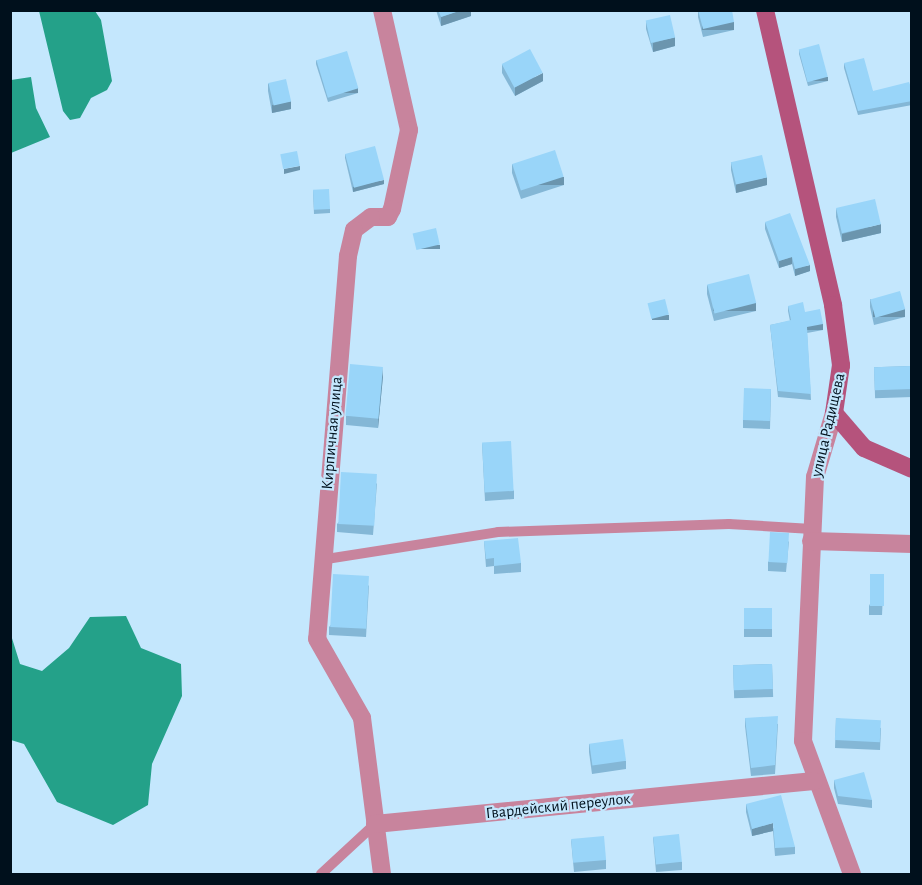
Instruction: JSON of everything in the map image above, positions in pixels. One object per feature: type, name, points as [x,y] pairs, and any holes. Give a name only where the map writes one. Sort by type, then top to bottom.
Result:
[{"type":"street","name":"Кирпичная улица","points":[[381,10],[409,130],[388,217],[371,217],[354,230],[348,256],[320,561],[316,639],[362,718],[382,874]]},
{"type":"street","name":"улица Радищева","points":[[765,10],[833,305],[841,364],[834,413],[815,477],[803,741],[814,781],[852,874]]},
{"type":"street","points":[[834,413],[864,448],[912,469]]},
{"type":"street","points":[[812,535],[912,544]]},
{"type":"street","name":"Гвардейский переулок","points":[[375,824],[814,781]]},
{"type":"lane","points":[[320,561],[498,532],[729,524],[812,535]]},
{"type":"lane","points":[[321,874],[375,824]]},
{"type":"shaded area","points":[[39,11],[95,11],[101,20],[112,81],[107,90],[91,98],[80,118],[70,120],[63,111]]},
{"type":"shaded area","points":[[31,77],[36,108],[50,137],[11,153],[11,80]]},
{"type":"shaded area","points":[[126,616],[141,648],[181,664],[182,696],[152,764],[148,805],[113,825],[57,802],[24,744],[11,740],[11,635],[20,664],[42,671],[69,648],[90,617]]},
{"type":"building","points":[[438,10],[462,10],[441,17]]},
{"type":"building","points":[[698,10],[732,10],[734,22],[703,29]]},
{"type":"building","points":[[670,15],[675,37],[651,43],[646,21]]},
{"type":"building","points":[[819,44],[828,77],[808,82],[799,49]]},
{"type":"building","points":[[530,49],[543,73],[514,88],[502,64]]},
{"type":"building","points":[[347,51],[358,88],[328,98],[316,60]]},
{"type":"building","points":[[864,58],[873,91],[909,82],[912,101],[858,111],[844,63]]},
{"type":"building","points":[[286,79],[291,101],[274,105],[268,83]]},
{"type":"building","points":[[375,146],[384,180],[354,188],[345,154]]},
{"type":"building","points":[[555,150],[564,177],[521,191],[512,164]]},
{"type":"building","points":[[297,151],[300,166],[283,169],[280,154]]},
{"type":"building","points":[[762,155],[767,177],[736,185],[731,162]]},
{"type":"building","points":[[329,189],[330,209],[314,210],[313,190]]},
{"type":"building","points":[[875,199],[881,224],[842,233],[836,208]]},
{"type":"building","points":[[790,213],[810,265],[795,269],[792,257],[779,261],[765,222]]},
{"type":"building","points":[[436,228],[440,245],[416,250],[413,233]]},
{"type":"building","points":[[749,274],[756,303],[715,314],[707,284]]},
{"type":"building","points":[[900,291],[905,309],[875,318],[870,300]]},
{"type":"building","points":[[665,299],[669,315],[651,319],[648,303]]},
{"type":"building","points":[[803,302],[805,312],[820,309],[823,324],[807,327],[811,394],[778,391],[770,325],[791,320],[788,306]]},
{"type":"building","points":[[350,364],[383,367],[378,419],[345,416]]},
{"type":"building","points":[[911,366],[912,389],[875,390],[874,367]]},
{"type":"building","points":[[744,388],[771,389],[770,421],[743,420]]},
{"type":"building","points":[[511,441],[514,491],[485,492],[482,443]]},
{"type":"building","points":[[341,472],[377,474],[374,526],[338,524]]},
{"type":"building","points":[[770,532],[789,533],[787,563],[768,562]]},
{"type":"building","points":[[518,538],[521,563],[494,566],[494,558],[486,559],[484,541]]},
{"type":"building","points":[[333,574],[369,576],[366,629],[330,627]]},
{"type":"building","points":[[870,574],[884,574],[884,606],[870,606]]},
{"type":"building","points":[[744,608],[772,608],[772,629],[744,629]]},
{"type":"building","points":[[772,664],[773,689],[734,690],[733,665]]},
{"type":"building","points":[[778,716],[775,765],[751,768],[745,718]]},
{"type":"building","points":[[836,718],[881,720],[880,742],[835,740]]},
{"type":"building","points":[[623,739],[626,761],[592,766],[589,744]]},
{"type":"building","points":[[864,772],[872,800],[838,796],[834,780]]},
{"type":"building","points":[[781,795],[795,847],[775,848],[773,823],[752,829],[746,804]]},
{"type":"building","points":[[679,834],[682,862],[656,865],[653,837]]},
{"type":"building","points":[[604,836],[606,860],[573,863],[571,839]]}]
